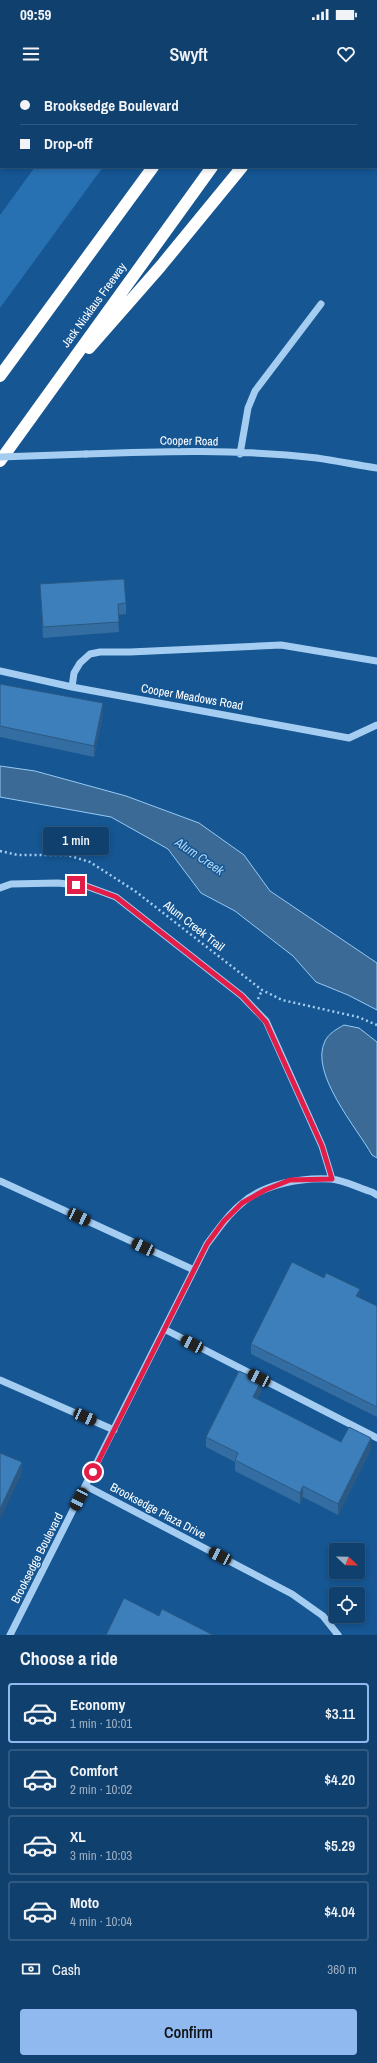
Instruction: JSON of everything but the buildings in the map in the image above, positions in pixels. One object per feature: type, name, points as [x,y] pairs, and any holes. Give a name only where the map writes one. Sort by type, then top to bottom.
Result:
[{"type":"highway","points":[[0,376],[152,168]]},
{"type":"highway","name":"Jack Nicklaus Freeway","points":[[0,460],[211,168]]},
{"type":"highway","points":[[49,392],[160,267],[241,168]]},
{"type":"street","points":[[240,454],[247,412],[255,391],[321,304]]},
{"type":"street","name":"Cooper Road","points":[[0,457],[175,451],[317,458],[377,468]]},
{"type":"street","points":[[72,687],[74,673],[80,663],[90,654],[100,652],[281,645],[377,661]]},
{"type":"street","name":"Cooper Meadows Road","points":[[0,671],[72,687],[349,738],[377,725]]},
{"type":"street","points":[[0,888],[11,884],[58,883],[86,886],[116,897],[242,996],[266,1022],[322,1146],[332,1179],[377,1195]]},
{"type":"street","name":"Brooksedge Boulevard","points":[[10,1635],[207,1244],[224,1221],[242,1203],[265,1190],[290,1180],[332,1179]]},
{"type":"street","points":[[0,1181],[194,1270]]},
{"type":"street","points":[[164,1329],[377,1438]]},
{"type":"street","points":[[0,1380],[114,1430]]},
{"type":"street","name":"Brooksedge Plaza Drive","points":[[86,1486],[292,1594],[323,1616],[338,1635]]},
{"type":"path","name":"Alum Creek Trail","points":[[0,851],[18,855],[67,855],[90,862],[134,891],[262,990],[282,1000],[358,1017],[377,1025]]},
{"type":"shaded area","points":[[34,168],[102,168],[0,308],[0,215]]},
{"type":"water","name":"Alum Creek","points":[[0,766],[35,771],[126,796],[199,823],[244,855],[270,891],[377,963],[377,1010],[348,995],[316,982],[293,956],[235,911],[201,893],[168,849],[111,817],[0,797]]},
{"type":"water","points":[[344,1025],[359,1028],[377,1042],[377,1158],[372,1155],[346,1116],[329,1084],[323,1069],[322,1054],[325,1041],[331,1033]]},
{"type":"route","points":[[76,885],[86,886],[116,897],[242,996],[266,1022],[322,1146],[332,1179],[290,1180],[265,1190],[242,1203],[224,1221],[207,1244],[93,1472]]}]
